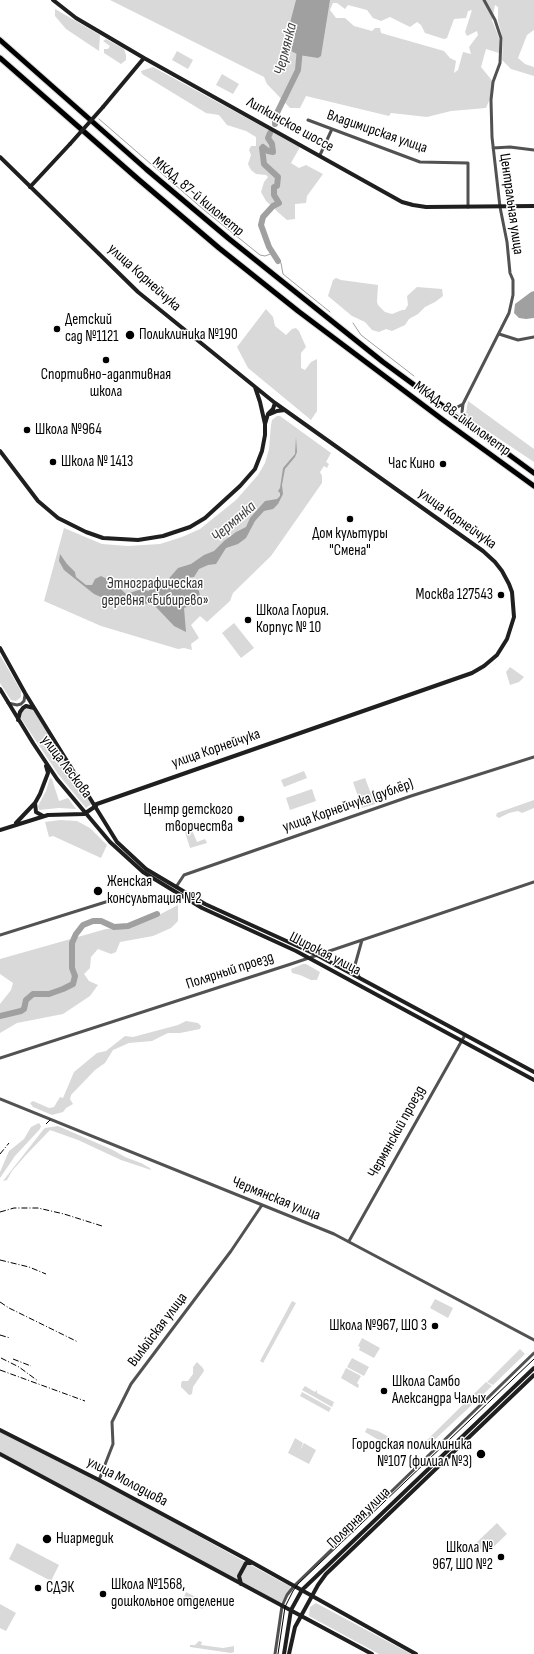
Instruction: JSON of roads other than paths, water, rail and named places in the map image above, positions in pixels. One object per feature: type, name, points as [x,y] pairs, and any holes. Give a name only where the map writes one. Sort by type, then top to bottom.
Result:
[{"type":"highway","name":"МКАД, 87-й километр","points":[[1,42],[146,169],[228,238],[383,362]]},
{"type":"highway","name":"МКАД, 87-й километр","points":[[0,58],[219,248],[376,371]]},
{"type":"highway","name":"МКАД, 88-й километр","points":[[383,362],[534,472]]},
{"type":"highway","name":"МКАД, 88-й километр","points":[[376,371],[534,486]]},
{"type":"street","name":"Липкинское шоссе","points":[[53,0],[76,18],[144,58],[408,203],[426,207],[534,206]]},
{"type":"street","name":"Центральная улица","points":[[463,404],[509,313],[513,295],[513,280],[510,273],[507,242],[500,207],[493,148],[491,100],[493,82],[500,63],[501,43],[495,20],[484,0]]},
{"type":"street","points":[[30,187],[103,107],[144,58]]},
{"type":"street","name":"Владимирская улица","points":[[308,120],[420,162],[468,162],[468,207]]},
{"type":"street","points":[[320,155],[332,129]]},
{"type":"street","points":[[493,148],[510,147],[534,150]]},
{"type":"street","name":"улица Корнейчука","points":[[0,157],[138,292],[275,403],[495,562],[509,584],[512,592],[514,617],[509,636],[497,655],[484,666],[472,673],[96,804]]},
{"type":"street","points":[[499,334],[518,340],[534,337]]},
{"type":"street","points":[[255,387],[265,424]]},
{"type":"street","points":[[260,402],[264,397],[269,398]]},
{"type":"street","points":[[0,451],[35,498],[58,518],[86,532],[103,538],[120,540],[146,539],[164,536],[190,527],[205,518],[250,476],[259,461],[264,442],[265,424],[268,414],[273,409],[275,403]]},
{"type":"street","points":[[445,408],[454,409],[463,404]]},
{"type":"street","points":[[463,404],[463,416],[471,427]]},
{"type":"street","points":[[267,417],[277,410],[285,410]]},
{"type":"street","name":"улица Лескова","points":[[0,648],[34,708],[96,804],[112,835]]},
{"type":"street","name":"улица Лескова","points":[[0,689],[46,764],[110,842]]},
{"type":"street","points":[[8,703],[13,705],[21,704],[26,697],[25,693]]},
{"type":"street","points":[[18,720],[20,712],[23,708],[26,706],[34,708]]},
{"type":"street","name":"улица Корнейчука (дублёр)","points":[[176,888],[184,875],[411,796],[534,756]]},
{"type":"street","points":[[13,825],[35,804],[44,787],[48,773],[46,764]]},
{"type":"street","points":[[35,804],[36,812],[43,816]]},
{"type":"street","points":[[0,830],[43,816],[55,814],[86,814],[96,804]]},
{"type":"street","name":"Широкая улица","points":[[112,835],[136,861],[176,888],[222,913],[315,954],[534,1072]]},
{"type":"street","name":"Широкая улица","points":[[110,842],[143,872],[196,905],[307,958],[534,1080]]},
{"type":"street","name":"Полярный проезд","points":[[0,1058],[307,958],[315,954],[362,940],[534,882]]},
{"type":"street","points":[[0,935],[128,895]]},
{"type":"street","points":[[355,983],[354,979],[359,977],[355,965],[362,940]]},
{"type":"street","points":[[442,1030],[446,1030],[444,1024]]},
{"type":"street","name":"Чермянский проезд","points":[[349,1241],[465,1035]]},
{"type":"street","name":"Чермянская улица","points":[[0,1100],[349,1241],[534,1340]]},
{"type":"street","name":"Вилюйская улица","points":[[99,1480],[113,1444],[112,1422],[131,1384],[231,1251],[262,1205]]},
{"type":"street","points":[[275,1654],[282,1606],[287,1595],[294,1586],[534,1353]]},
{"type":"street","name":"Полярная улица","points":[[284,1654],[291,1610],[302,1590],[534,1368]]},
{"type":"street","name":"Полярная улица","points":[[289,1654],[294,1631],[312,1596],[326,1574],[534,1375]]},
{"type":"street","name":"улица Молодцова","points":[[0,1430],[99,1480],[253,1563],[416,1654]]},
{"type":"street","points":[[0,1454],[372,1654]]},
{"type":"street","points":[[228,1577],[237,1575],[244,1562],[241,1557]]},
{"type":"street","points":[[242,1584],[239,1576],[246,1563],[253,1563]]},
{"type":"waterway","name":"Чермянка","points":[[275,124],[275,117],[298,70],[300,48]]},
{"type":"waterway","points":[[99,119],[204,210],[260,255],[265,256],[273,253]]},
{"type":"waterway","name":"Чермянка","points":[[270,133],[268,138],[272,144],[273,152],[268,151],[263,147],[262,148],[264,164],[278,177],[277,186],[274,187],[274,195],[279,203],[273,206],[263,217],[261,225],[269,247],[278,261]]},
{"type":"waterway","points":[[278,261],[281,263],[283,274],[330,312]]},
{"type":"waterway","points":[[353,323],[361,335],[414,376]]},
{"type":"waterway","name":"Чермянка","points":[[0,1016],[21,1011],[24,1009],[26,1000],[33,994],[49,994],[73,984],[75,976],[72,968],[72,943],[76,934],[83,925],[93,921],[101,921],[114,927],[128,926],[157,914]]},
{"type":"tram line","points":[[278,1654],[285,1607],[298,1584],[534,1359]]},
{"type":"railway","points":[[46,1124],[51,1119]]},
{"type":"railway","points":[[0,1154],[9,1143]]},
{"type":"railway","points":[[0,1212],[14,1208],[38,1208],[64,1214],[102,1226]]},
{"type":"railway","points":[[0,1260],[29,1267],[46,1274]]},
{"type":"railway","points":[[0,1302],[9,1308],[78,1342]]},
{"type":"railway","points":[[0,1335],[10,1338]]},
{"type":"railway","points":[[1,1358],[19,1367],[38,1381]]},
{"type":"railway","points":[[13,1359],[31,1366]]},
{"type":"railway","points":[[0,1370],[85,1401]]},
{"type":"place","name":"Детский сад №1121","points":[[57,329]]},
{"type":"place","name":"Поликлиника №190","points":[[130,335]]},
{"type":"place","name":"Спортивно-адаптивная школа","points":[[106,360]]},
{"type":"place","name":"Школа №964","points":[[27,430]]},
{"type":"place","name":"Школа № 1413","points":[[53,462]]},
{"type":"place","name":"Час Кино","points":[[443,464]]},
{"type":"place","name":"Дом культуры \"Смена\"","points":[[350,519]]},
{"type":"place","name":"Москва 127543","points":[[501,595]]},
{"type":"place","name":"Школа Глория. Корпус № 10","points":[[248,620]]},
{"type":"place","name":"Центр детского творчества","points":[[241,819]]},
{"type":"place","name":"Женская консультация №2","points":[[98,891]]},
{"type":"place","name":"Школа №967, ШО 3","points":[[435,1326]]},
{"type":"place","name":"Школа Самбо Александра Чалых","points":[[384,1391]]},
{"type":"place","name":"Городская поликлиника №107 (филиал №3)","points":[[481,1454]]},
{"type":"place","name":"Ниармедик","points":[[47,1539]]},
{"type":"place","name":"Школа № 967, ШО №2","points":[[501,1557]]},
{"type":"place","name":"СДЭК","points":[[38,1588]]},
{"type":"place","name":"Школа №1568, дошкольное отделение","points":[[103,1594]]},
{"type":"park label","name":"Этнографическая деревня «Бибирево»","points":[[155,592]]}]
